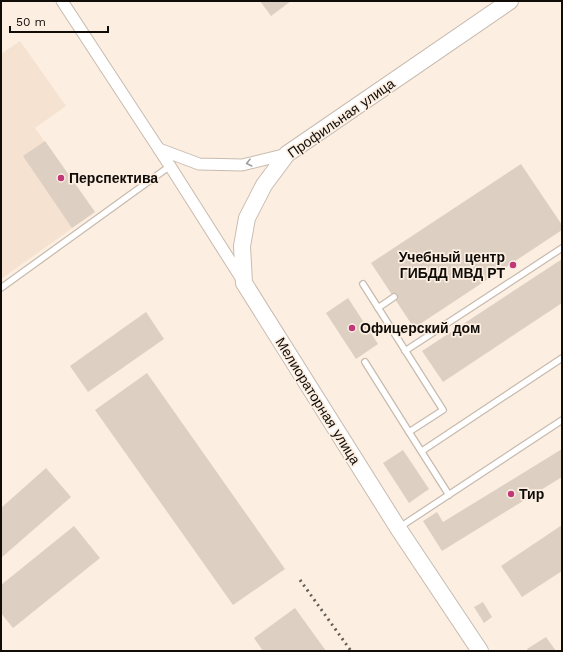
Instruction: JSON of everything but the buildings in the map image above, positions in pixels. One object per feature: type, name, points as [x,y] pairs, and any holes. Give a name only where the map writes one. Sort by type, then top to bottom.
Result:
[{"type":"street","name":"Мелиораторная улица","points":[[62,1],[170,166],[398,528],[480,651]]},
{"type":"street","name":"Профильная улица","points":[[244,283],[242,246],[247,218],[264,185],[287,154],[510,1]]},
{"type":"street","points":[[159,149],[199,164],[242,165],[287,154]]},
{"type":"lane","points":[[1,288],[170,166]]},
{"type":"lane","points":[[406,351],[562,248]]},
{"type":"lane","points":[[363,284],[443,410],[409,432]]},
{"type":"lane","points":[[378,308],[394,297]]},
{"type":"lane","points":[[422,451],[561,360]]},
{"type":"lane","points":[[365,362],[449,495]]},
{"type":"lane","points":[[398,528],[562,420]]},
{"type":"shaded area","name":"Перспектива","points":[[20,41],[66,106],[35,128],[95,212],[1,279],[1,54]]},
{"type":"railway","points":[[300,580],[351,651]]},
{"type":"place","name":"Перспектива","points":[[61,178]]},
{"type":"place","name":"Учебный центр ГИБДД МВД РТ","points":[[513,265]]},
{"type":"place","name":"Офицерский дом","points":[[352,328]]},
{"type":"place","name":"Тир","points":[[511,494]]}]
